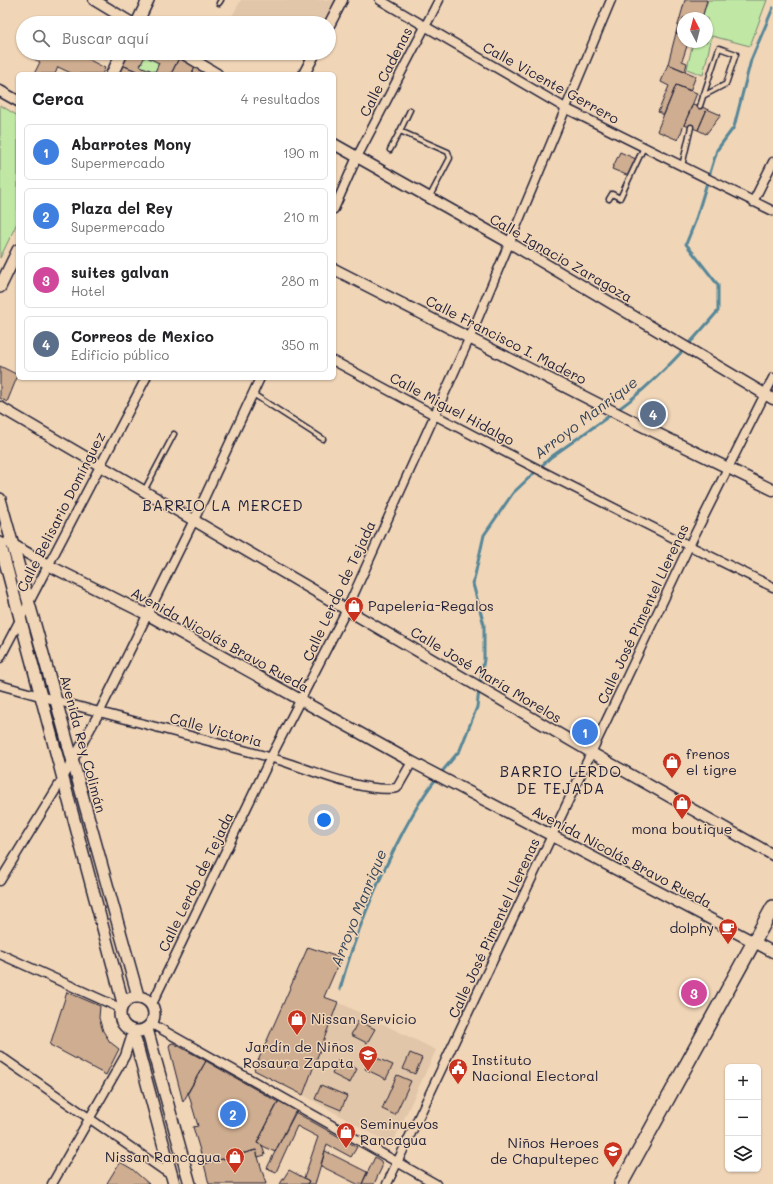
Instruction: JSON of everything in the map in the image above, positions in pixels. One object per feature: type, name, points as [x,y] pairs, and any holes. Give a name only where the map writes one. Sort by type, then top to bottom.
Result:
[{"type":"main road","points":[[140,16],[148,0]]},
{"type":"main road","points":[[113,72],[119,60]]},
{"type":"main road","points":[[0,287],[16,254]]},
{"type":"main road","name":"Avenida Rey Colimán","points":[[0,499],[138,996]]},
{"type":"main road","name":"Avenida Rey Colimán","points":[[0,543],[122,1005]]},
{"type":"main road","points":[[621,1184],[773,907]]},
{"type":"main road","points":[[173,1180],[133,1031],[124,1025],[121,1020],[122,1005],[132,997],[138,996],[148,1000],[152,1004],[155,1014],[149,1026],[190,1184]]},
{"type":"main road","points":[[133,1031],[149,1026]]},
{"type":"street","points":[[94,0],[120,16]]},
{"type":"street","points":[[334,16],[342,0]]},
{"type":"street","name":"Calle Vicente Gerrero","points":[[380,0],[567,109],[773,211]]},
{"type":"street","name":"Calle Cadenas","points":[[336,204],[357,157],[424,26],[439,0]]},
{"type":"street","name":"Calle Lerdo de Tejada","points":[[152,1004],[271,758],[347,609],[470,337],[567,109],[611,0]]},
{"type":"street","points":[[194,60],[214,72]]},
{"type":"street","points":[[305,72],[311,60]]},
{"type":"street","points":[[0,91],[16,100]]},
{"type":"street","name":"Calle Ignacio Zaragoza","points":[[336,145],[510,244],[769,397]]},
{"type":"street","points":[[753,202],[773,162]]},
{"type":"street","name":"Calle Francisco I. Madero","points":[[336,270],[470,337],[630,420],[773,490]]},
{"type":"street","name":"Calle Miguel Hidalgo","points":[[336,362],[435,416],[689,546],[773,587]]},
{"type":"street","name":"Calle José Pimentel Llerenas","points":[[387,1184],[727,467],[769,397],[773,378]]},
{"type":"street","name":"Calle Belisario Domínguez","points":[[0,658],[145,380]]},
{"type":"street","points":[[0,881],[63,778],[72,759],[99,713],[194,520],[259,380]]},
{"type":"street","name":"Calle José María Morelos","points":[[0,407],[592,753],[773,855]]},
{"type":"street","name":"Avenida Nicolás Bravo Rueda","points":[[0,538],[48,565],[148,615],[300,701],[425,769],[773,952]]},
{"type":"street","name":"Calle Victoria","points":[[0,686],[271,758],[366,788],[385,790],[397,788],[412,762]]},
{"type":"street","points":[[0,954],[122,1005]]},
{"type":"street","points":[[149,1026],[436,1184]]},
{"type":"street","points":[[52,1184],[125,1056],[133,1031]]},
{"type":"street","points":[[0,1056],[90,1119],[173,1180]]},
{"type":"lane","points":[[700,106],[719,48],[736,54],[726,84],[704,96]]},
{"type":"lane","points":[[390,150],[410,110]]},
{"type":"lane","points":[[682,166],[691,127]]},
{"type":"lane","points":[[400,131],[448,152],[450,158],[429,198]]},
{"type":"lane","points":[[609,199],[612,194],[620,198],[644,147]]},
{"type":"lane","points":[[252,394],[323,439]]},
{"type":"lane","points":[[144,490],[174,434]]},
{"type":"shaded area","points":[[241,0],[339,0],[331,16],[232,16]]},
{"type":"shaded area","name":"Jardín de Niños Rosaura Zapata","points":[[338,1002],[436,1050],[393,1142],[389,1143],[303,1095]]},
{"type":"green space","points":[[708,0],[767,0],[750,46],[713,36],[713,12],[704,12]]},
{"type":"green space","points":[[692,48],[709,48],[703,75],[687,69]]},
{"type":"green space","points":[[143,60],[153,60],[159,63],[155,72],[140,66]]},
{"type":"green space","points":[[0,105],[16,115],[16,225],[0,258]]},
{"type":"building","points":[[685,0],[707,0],[704,12],[682,12]]},
{"type":"building","points":[[676,33],[677,48],[686,48],[682,61],[687,63],[685,71],[668,64]]},
{"type":"building","points":[[36,60],[90,60],[105,68],[103,72],[69,72],[58,67],[56,72],[35,72],[40,62]]},
{"type":"building","points":[[124,60],[143,60],[140,66],[155,72],[139,72],[122,65]]},
{"type":"building","points":[[153,60],[178,60],[172,72],[155,72],[159,63]]},
{"type":"building","points":[[178,60],[183,60],[195,67],[193,72],[172,72]]},
{"type":"building","points":[[668,64],[696,76],[690,91],[676,85],[664,115],[658,112],[669,86],[661,82]]},
{"type":"building","points":[[122,65],[139,72],[119,72]]},
{"type":"building","points":[[195,67],[203,72],[193,72]]},
{"type":"building","points":[[676,85],[697,93],[678,140],[657,131]]},
{"type":"building","points":[[693,104],[707,109],[698,130],[684,125]]},
{"type":"building","points":[[707,109],[721,115],[706,134],[698,130]]},
{"type":"building","points":[[620,152],[636,159],[629,176],[612,169]]},
{"type":"building","points":[[0,366],[16,374],[16,380],[7,402],[0,398]]},
{"type":"building","name":"Nissan Servicio","points":[[308,947],[341,958],[324,997],[338,1002],[303,1095],[254,1070]]},
{"type":"building","points":[[67,992],[100,1006],[99,1018],[103,1031],[110,1042],[119,1049],[106,1075],[50,1045]]},
{"type":"building","points":[[358,1021],[375,1029],[367,1043],[351,1035]]},
{"type":"building","points":[[173,1043],[206,1061],[183,1102],[169,1047],[170,1044]]},
{"type":"building","points":[[410,1053],[422,1058],[415,1074],[403,1069]]},
{"type":"building","points":[[372,1056],[393,1065],[386,1079],[365,1069]]},
{"type":"building","points":[[338,1060],[357,1069],[350,1083],[332,1074]]},
{"type":"building","points":[[206,1061],[278,1102],[257,1143],[262,1145],[265,1155],[258,1157],[256,1150],[204,1164],[193,1127],[198,1126],[188,1092]]},
{"type":"building","points":[[397,1075],[411,1081],[395,1115],[382,1109]]},
{"type":"building","points":[[321,1085],[347,1096],[341,1110],[315,1099]]},
{"type":"building","points":[[279,1101],[297,1110],[275,1152],[257,1143]]},
{"type":"building","name":"Seminuevos Rancagua","points":[[295,1112],[357,1147],[351,1157],[327,1144],[315,1184],[307,1184],[309,1181],[304,1178],[318,1137],[297,1126],[276,1172],[267,1168]]},
{"type":"building","name":"Nissan Rancagua","points":[[256,1150],[266,1184],[209,1184],[204,1164]]},
{"type":"building","points":[[325,1151],[367,1172],[362,1184],[357,1184],[321,1166]]},
{"type":"building","name":"Seminuevos Rancagua","points":[[375,1157],[381,1161],[382,1167],[374,1184],[362,1184]]},
{"type":"building","points":[[120,1162],[132,1169],[149,1184],[107,1183]]},
{"type":"building","points":[[289,1170],[309,1181],[307,1184],[280,1184]]},
{"type":"waterway","name":"Arroyo Manrique","points":[[616,411],[657,377],[718,311],[718,285],[686,244],[695,222],[717,150],[734,127],[751,60],[773,8]]},
{"type":"waterway","name":"Arroyo Manrique","points":[[480,684],[484,659],[484,625],[473,584],[484,535],[513,493],[551,457],[612,414]]},
{"type":"waterway","name":"Arroyo Manrique","points":[[440,774],[460,750],[477,707],[479,690]]},
{"type":"waterway","name":"Arroyo Manrique","points":[[340,989],[360,928],[385,869],[415,810],[427,790],[437,778]]},
{"type":"place","name":"Correos de Mexico","points":[[653,414]]},
{"type":"place","name":"Papeleria-Regalos","points":[[354,623]]},
{"type":"place","name":"Abarrotes Mony","points":[[585,732]]},
{"type":"place","name":"frenos el tigre","points":[[672,779]]},
{"type":"place","name":"mona boutique","points":[[682,820]]},
{"type":"place","name":"dolphy","points":[[728,945]]},
{"type":"place","name":"suites galvan","points":[[694,993]]},
{"type":"place","name":"Nissan Servicio","points":[[297,1036]]},
{"type":"place","name":"Jardín de Niños Rosaura Zapata","points":[[368,1072]]},
{"type":"place","name":"Instituto Nacional Electoral","points":[[458,1085]]},
{"type":"place","name":"Plaza del Rey","points":[[233,1114]]},
{"type":"place","name":"Seminuevos Rancagua","points":[[346,1149]]},
{"type":"place","name":"Niños Heroes de Chapultepec","points":[[613,1168]]},
{"type":"place","name":"Nissan Rancagua","points":[[235,1174]]},
{"type":"district","name":"BARRIO LA MERCED","points":[[223,506]]},
{"type":"district","name":"BARRIO LERDO DE TEJADA","points":[[561,780]]}]
